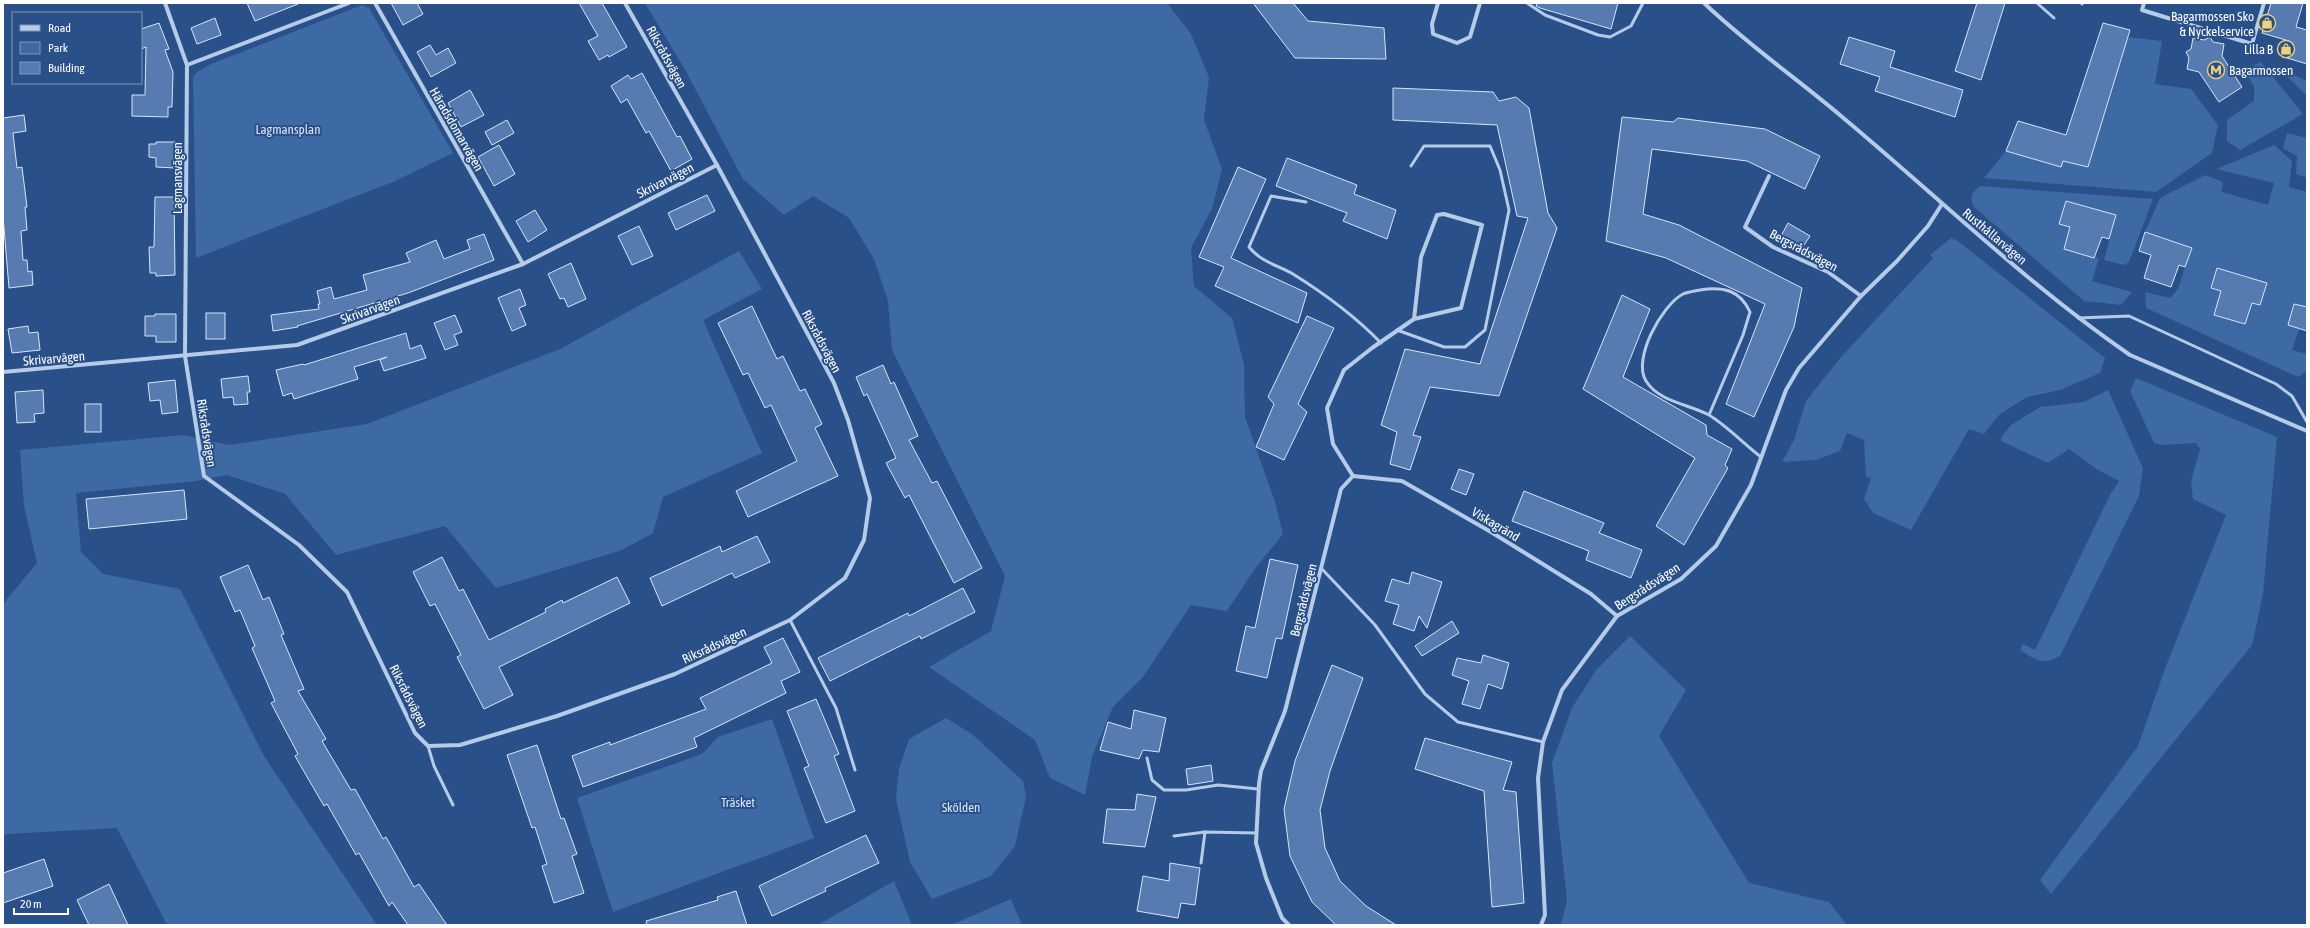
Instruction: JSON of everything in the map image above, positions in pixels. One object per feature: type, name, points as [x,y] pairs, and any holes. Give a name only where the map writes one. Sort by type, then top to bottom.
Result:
[{"type":"street","name":"Lagmansvägen","points":[[165,3],[187,65],[185,356]]},
{"type":"street","points":[[187,65],[349,3]]},
{"type":"street","name":"Häradsdomarvägen","points":[[375,3],[523,264]]},
{"type":"street","name":"Riksrådsvägen","points":[[185,356],[204,476],[299,545],[347,592],[415,733],[428,746],[460,745],[557,716],[675,674],[790,620],[845,578],[864,540],[870,498],[848,420],[834,383],[716,165],[625,3]]},
{"type":"street","points":[[1438,3],[1432,24],[1433,34],[1457,43],[1470,37],[1480,3]]},
{"type":"street","name":"Rusthållarvägen","points":[[1704,3],[1727,26],[1841,116],[1942,204],[2078,318],[2130,355],[2307,431]]},
{"type":"street","points":[[2144,3],[2142,10],[2252,44],[2264,3]]},
{"type":"street","name":"Skrivarvägen","points":[[3,372],[297,346],[523,264],[716,165]]},
{"type":"street","name":"Bergsrådsvägen","points":[[1769,176],[1745,227],[1773,247],[1828,272],[1861,296]]},
{"type":"street","name":"Bergsrådsvägen","points":[[1541,925],[1545,915],[1538,778],[1543,742],[1562,690],[1617,616],[1681,579],[1716,546],[1751,485],[1786,390],[1804,362],[1861,296],[1897,261],[1928,226],[1942,204]]},
{"type":"street","points":[[1353,476],[1333,444],[1327,408],[1344,370],[1414,319],[1461,308],[1482,225],[1444,214],[1437,215],[1421,257],[1414,319]]},
{"type":"street","name":"Bergsrådsvägen","points":[[1289,925],[1282,918],[1266,878],[1256,844],[1258,789],[1261,771],[1285,711],[1341,489],[1353,476]]},
{"type":"street","name":"Viskagränd","points":[[1353,476],[1402,481],[1491,532],[1591,594],[1617,616]]},
{"type":"lane","points":[[1527,3],[1545,15],[1598,35],[1610,36],[1631,26],[1643,3]]},
{"type":"lane","points":[[2037,3],[2054,18]]},
{"type":"lane","points":[[1398,330],[1444,347],[1465,347],[1484,330],[1509,210],[1500,170],[1490,146],[1424,146],[1411,166]]},
{"type":"lane","points":[[1306,202],[1271,196],[1249,247],[1258,258],[1292,274],[1360,321],[1381,343]]},
{"type":"lane","points":[[1709,415],[1743,335],[1750,312],[1740,296],[1727,290],[1715,288],[1683,294],[1673,302],[1653,329],[1644,352],[1642,374],[1652,388],[1669,399],[1709,415],[1761,457]]},
{"type":"lane","points":[[2078,318],[2129,316],[2276,384],[2292,396],[2307,422]]},
{"type":"lane","points":[[1321,568],[1375,625],[1425,694],[1458,722],[1543,742]]},
{"type":"lane","points":[[790,620],[836,708],[855,770]]},
{"type":"lane","points":[[428,746],[434,766],[453,805]]},
{"type":"lane","points":[[1147,758],[1152,780],[1164,790],[1186,790],[1218,785],[1258,789]]},
{"type":"lane","points":[[1174,836],[1205,832],[1256,833]]},
{"type":"lane","points":[[1201,863],[1205,832]]},
{"type":"green space","points":[[645,3],[1167,3],[1191,34],[1209,77],[1204,120],[1222,169],[1212,209],[1191,248],[1194,286],[1232,318],[1244,364],[1245,417],[1275,502],[1283,534],[1254,570],[1227,611],[1191,605],[1143,677],[1113,707],[1092,757],[1085,795],[1050,778],[1035,740],[929,667],[991,631],[1005,576],[892,350],[888,301],[874,259],[849,218],[813,196],[784,215],[743,179],[684,68]]},
{"type":"green space","name":"Lagmansplan","points":[[362,5],[369,8],[453,153],[393,182],[196,258],[193,77],[197,72],[211,64]]},
{"type":"green space","points":[[2128,37],[2162,41],[2155,84],[2191,89],[2218,125],[2212,153],[2156,192],[1984,178],[2006,151],[2060,167],[2063,161],[2088,166]]},
{"type":"green space","points":[[2261,62],[2303,114],[2240,150],[2227,141],[2227,120],[2254,101],[2254,86],[2244,70]]},
{"type":"green space","points":[[2279,68],[2307,81],[2307,96]]},
{"type":"green space","points":[[2287,133],[2307,138],[2307,178],[2296,174],[2297,156],[2283,148]]},
{"type":"green space","points":[[2274,145],[2292,161],[2289,187],[2307,192],[2307,308],[2294,304],[2288,325],[2299,329],[2292,350],[2307,354],[2307,371],[2298,377],[2146,308],[2145,292],[2170,298],[2178,289],[2191,248],[2145,232],[2160,198],[2205,175],[2223,182],[2221,194],[2222,192],[2268,205],[2274,183],[2216,169]]},
{"type":"green space","points":[[1980,186],[2153,199],[2129,262],[2124,265],[2104,260],[2116,215],[2066,201],[2059,224],[2070,227],[2064,249],[2099,258],[2092,281],[2132,292],[2121,305],[2084,301],[1974,207],[1972,195]]},
{"type":"green space","points":[[1951,238],[1958,241],[2105,358],[2100,373],[2060,390],[2027,397],[2000,414],[1984,434],[1969,429],[1911,530],[1873,513],[1864,499],[1871,478],[1866,477],[1864,440],[1847,433],[1840,451],[1816,460],[1782,462],[1794,440],[1806,401],[1841,357],[1933,258],[1930,255]]},
{"type":"green space","points":[[739,251],[762,289],[703,320],[762,453],[663,497],[653,533],[622,550],[496,588],[445,526],[336,555],[285,494],[227,475],[196,481],[76,493],[81,552],[103,574],[180,589],[264,756],[377,925],[167,925],[117,828],[7,834],[3,836],[3,604],[37,563],[24,506],[20,450],[183,435],[229,445],[367,424],[560,349]]},
{"type":"green space","points":[[2136,378],[2277,437],[2263,594],[2252,645],[2051,894],[2040,880],[2138,746],[2166,666],[2226,515],[2193,499],[2191,481],[2200,449],[2196,443],[2163,445],[2154,443],[2130,391]]},
{"type":"green space","points":[[2108,390],[2143,468],[2139,496],[2060,656],[2048,661],[2035,659],[2020,650],[2023,644],[2035,650],[2110,495],[2119,481],[2098,470],[2069,449],[2048,463],[2001,441],[2002,436],[2011,425],[2040,407],[2084,402]]},
{"type":"green space","points":[[1630,636],[1686,690],[1659,736],[1749,883],[1829,902],[1847,925],[1561,925],[1567,900],[1552,763],[1572,708],[1596,670]]},
{"type":"green space","name":"Skölden","points":[[946,718],[972,734],[1023,781],[1026,797],[1015,846],[991,876],[932,899],[910,862],[896,799],[899,769],[909,739]]},
{"type":"green space","name":"Träsket","points":[[772,719],[814,838],[613,912],[577,798],[702,754],[718,737]]},
{"type":"green space","points":[[894,881],[912,925],[818,925]]},
{"type":"green space","points":[[1011,899],[1022,925],[951,925]]},
{"type":"building","points":[[247,3],[298,3],[298,4],[255,21]]},
{"type":"building","points":[[391,3],[417,3],[423,14],[403,25]]},
{"type":"building","points":[[579,3],[602,3],[627,47],[609,57],[608,55],[599,60],[588,41],[598,36]]},
{"type":"building","points":[[1253,3],[1293,3],[1308,21],[1384,28],[1386,59],[1295,58]]},
{"type":"building","points":[[1537,3],[1618,3],[1611,29],[1540,8],[1536,6]]},
{"type":"building","points":[[1977,3],[2005,3],[1981,80],[1955,71]]},
{"type":"building","points":[[2271,3],[2303,3],[2296,27],[2307,30],[2307,64],[2284,57],[2289,41],[2262,33]]},
{"type":"building","points":[[215,18],[221,35],[197,44],[191,28]]},
{"type":"building","points":[[159,23],[169,49],[165,50],[173,72],[172,107],[168,107],[168,117],[132,116],[132,95],[145,95],[146,47],[142,49],[142,29]]},
{"type":"building","points":[[2103,23],[2130,30],[2088,167],[2063,161],[2061,167],[2006,151],[2018,121],[2066,135]]},
{"type":"building","points":[[1849,37],[1895,51],[1890,67],[1963,90],[1955,117],[1875,91],[1880,77],[1840,64]]},
{"type":"building","points":[[2210,37],[2213,42],[2224,44],[2222,56],[2242,87],[2219,102],[2199,72],[2187,69],[2189,58],[2186,52],[2191,49],[2193,38],[2204,40]]},
{"type":"building","points":[[430,45],[436,55],[448,48],[456,63],[431,77],[417,52]]},
{"type":"building","points":[[642,73],[677,137],[680,136],[692,159],[671,171],[649,131],[646,133],[627,99],[621,103],[611,86],[628,75],[631,79]]},
{"type":"building","points":[[1393,88],[1493,92],[1499,101],[1516,97],[1529,108],[1548,213],[1557,228],[1499,396],[1430,387],[1413,435],[1421,437],[1410,470],[1390,464],[1397,432],[1381,425],[1405,349],[1480,364],[1528,218],[1517,216],[1497,125],[1393,120]]},
{"type":"building","points":[[470,90],[484,115],[461,127],[448,103]]},
{"type":"building","points":[[24,115],[26,131],[13,133],[17,168],[22,167],[27,207],[25,207],[27,230],[21,231],[23,260],[27,260],[28,272],[32,271],[33,285],[9,288],[3,216],[3,118]]},
{"type":"building","points":[[1622,117],[1673,122],[1678,118],[1765,129],[1820,156],[1805,189],[1747,161],[1652,149],[1643,214],[1679,225],[1802,288],[1794,327],[1754,417],[1726,404],[1765,304],[1666,258],[1606,241]]},
{"type":"building","points":[[507,120],[514,133],[492,145],[485,132]]},
{"type":"building","points":[[156,142],[176,142],[175,168],[156,167],[156,158],[149,157],[149,144],[156,144]]},
{"type":"building","points":[[499,145],[515,174],[494,186],[478,157]]},
{"type":"building","points":[[1287,158],[1357,185],[1354,194],[1396,210],[1387,239],[1343,221],[1347,213],[1276,186]]},
{"type":"building","points":[[1238,167],[1266,179],[1231,258],[1307,293],[1298,323],[1215,286],[1224,267],[1199,257]]},
{"type":"building","points":[[707,195],[715,211],[676,230],[668,213]]},
{"type":"building","points":[[155,197],[174,197],[175,275],[156,276],[156,273],[150,273],[149,247],[154,247]]},
{"type":"building","points":[[2066,201],[2116,215],[2109,239],[2102,237],[2094,258],[2064,249],[2070,227],[2059,224]]},
{"type":"building","points":[[535,210],[547,230],[528,242],[516,221]]},
{"type":"building","points":[[1788,223],[1810,236],[1802,248],[1781,236]]},
{"type":"building","points":[[639,226],[653,256],[632,265],[618,236]]},
{"type":"building","points":[[2145,232],[2192,248],[2185,267],[2179,265],[2171,287],[2144,278],[2151,255],[2139,251]]},
{"type":"building","points":[[484,234],[494,260],[408,293],[297,326],[298,327],[273,331],[271,315],[319,309],[318,304],[320,304],[317,291],[331,287],[334,299],[367,290],[363,275],[410,262],[406,253],[436,240],[444,259],[470,249],[467,240]]},
{"type":"building","points":[[571,263],[586,299],[568,307],[564,298],[560,299],[548,274]]},
{"type":"building","points":[[2217,268],[2267,283],[2260,305],[2252,303],[2245,324],[2214,315],[2221,291],[2211,288]]},
{"type":"building","points":[[520,289],[526,305],[519,308],[526,325],[512,331],[498,298]]},
{"type":"building","points":[[1622,295],[1650,309],[1623,377],[1706,425],[1707,435],[1732,449],[1725,465],[1728,468],[1684,545],[1656,526],[1695,458],[1583,389]]},
{"type":"building","points":[[2294,304],[2307,307],[2307,331],[2288,325]]},
{"type":"building","points":[[752,306],[777,359],[783,356],[800,391],[805,389],[822,424],[815,428],[838,476],[748,517],[736,491],[797,461],[771,405],[765,408],[748,373],[743,375],[718,323]]},
{"type":"building","points":[[206,313],[225,313],[225,339],[206,339]]},
{"type":"building","points":[[155,314],[176,314],[176,342],[156,342],[156,336],[145,336],[145,316],[155,316]]},
{"type":"building","points":[[455,315],[462,332],[454,335],[458,345],[445,350],[434,323]]},
{"type":"building","points":[[1307,316],[1334,328],[1298,404],[1307,412],[1284,460],[1256,447],[1274,404],[1268,397]]},
{"type":"building","points":[[28,326],[29,333],[38,332],[40,350],[12,353],[8,329]]},
{"type":"building","points":[[406,333],[410,349],[421,345],[426,358],[384,371],[380,360],[387,357],[354,367],[358,379],[294,399],[292,393],[283,396],[276,370],[304,365]]},
{"type":"building","points":[[883,365],[891,384],[894,382],[918,436],[909,440],[932,483],[937,481],[982,568],[954,583],[909,495],[905,498],[886,463],[896,458],[867,394],[864,396],[856,377]]},
{"type":"building","points":[[248,376],[250,392],[247,392],[248,404],[234,405],[233,397],[223,398],[221,379]]},
{"type":"building","points":[[175,380],[178,412],[162,414],[160,400],[150,401],[148,383]]},
{"type":"building","points":[[43,390],[44,413],[34,414],[35,422],[17,423],[15,392]]},
{"type":"building","points":[[85,404],[101,404],[101,432],[85,432]]},
{"type":"building","points":[[1459,469],[1474,474],[1466,495],[1451,489]]},
{"type":"building","points":[[184,490],[187,519],[89,529],[86,499]]},
{"type":"building","points":[[1524,491],[1604,523],[1599,533],[1642,550],[1631,578],[1586,560],[1589,551],[1512,521]]},
{"type":"building","points":[[757,536],[770,562],[735,578],[732,573],[662,606],[650,578],[720,546],[722,552]]},
{"type":"building","points":[[442,557],[459,591],[463,589],[489,640],[546,612],[545,609],[562,600],[563,603],[617,577],[630,603],[499,667],[513,695],[484,709],[457,657],[461,655],[435,604],[430,606],[413,572]]},
{"type":"building","points":[[1270,559],[1298,565],[1282,639],[1276,638],[1267,678],[1236,671],[1246,626],[1255,628]]},
{"type":"building","points":[[248,565],[263,600],[269,597],[284,634],[281,635],[304,689],[298,691],[326,739],[322,741],[351,790],[355,789],[383,839],[386,837],[414,887],[419,884],[447,925],[408,925],[392,902],[389,906],[359,853],[356,855],[327,804],[324,806],[295,756],[298,754],[271,703],[275,701],[252,648],[255,646],[240,610],[235,612],[220,577]]},
{"type":"building","points":[[1412,572],[1442,582],[1427,628],[1419,616],[1414,631],[1393,624],[1399,605],[1385,601],[1392,579],[1409,584]]},
{"type":"building","points":[[963,588],[975,612],[921,639],[920,636],[830,681],[818,658],[908,613],[909,616]]},
{"type":"building","points":[[1452,621],[1459,633],[1422,656],[1415,646]]},
{"type":"building","points":[[783,638],[800,672],[781,681],[786,693],[694,738],[697,747],[583,787],[572,756],[610,742],[610,745],[706,709],[700,698],[772,663],[764,647]]},
{"type":"building","points":[[1483,655],[1509,663],[1502,689],[1488,684],[1480,709],[1462,704],[1469,681],[1452,675],[1457,658],[1481,663]]},
{"type":"building","points":[[1332,665],[1363,678],[1330,771],[1320,810],[1325,848],[1340,881],[1366,906],[1396,925],[1336,925],[1312,902],[1290,856],[1284,809],[1295,761]]},
{"type":"building","points":[[816,699],[839,754],[834,756],[855,811],[826,823],[804,768],[809,766],[787,711]]},
{"type":"building","points":[[1134,710],[1166,718],[1159,752],[1143,750],[1139,759],[1100,750],[1108,722],[1131,729]]},
{"type":"building","points":[[1425,738],[1512,762],[1503,790],[1516,792],[1524,903],[1492,907],[1484,791],[1415,769]]},
{"type":"building","points":[[537,745],[561,819],[564,818],[577,854],[572,856],[584,893],[554,903],[542,866],[547,864],[535,827],[532,828],[507,755]]},
{"type":"building","points":[[1211,765],[1213,781],[1188,785],[1186,769]]},
{"type":"building","points":[[1137,794],[1156,797],[1145,847],[1103,843],[1107,809],[1135,810]]},
{"type":"building","points":[[866,835],[879,863],[825,888],[826,891],[772,916],[759,886]]},
{"type":"building","points":[[44,859],[53,886],[3,903],[3,873]]},
{"type":"building","points":[[1170,863],[1200,868],[1195,905],[1181,903],[1178,918],[1137,911],[1143,876],[1169,881]]},
{"type":"building","points":[[109,884],[128,925],[89,925],[77,900]]},
{"type":"building","points":[[736,891],[747,925],[647,925],[646,921],[718,900],[717,897]]},
{"type":"place","name":"Bagarmossen Sko & Nyckelservice","points":[[2267,23]]},
{"type":"place","name":"Lilla B","points":[[2286,49]]},
{"type":"place","name":"Bagarmossen","points":[[2216,70]]}]
